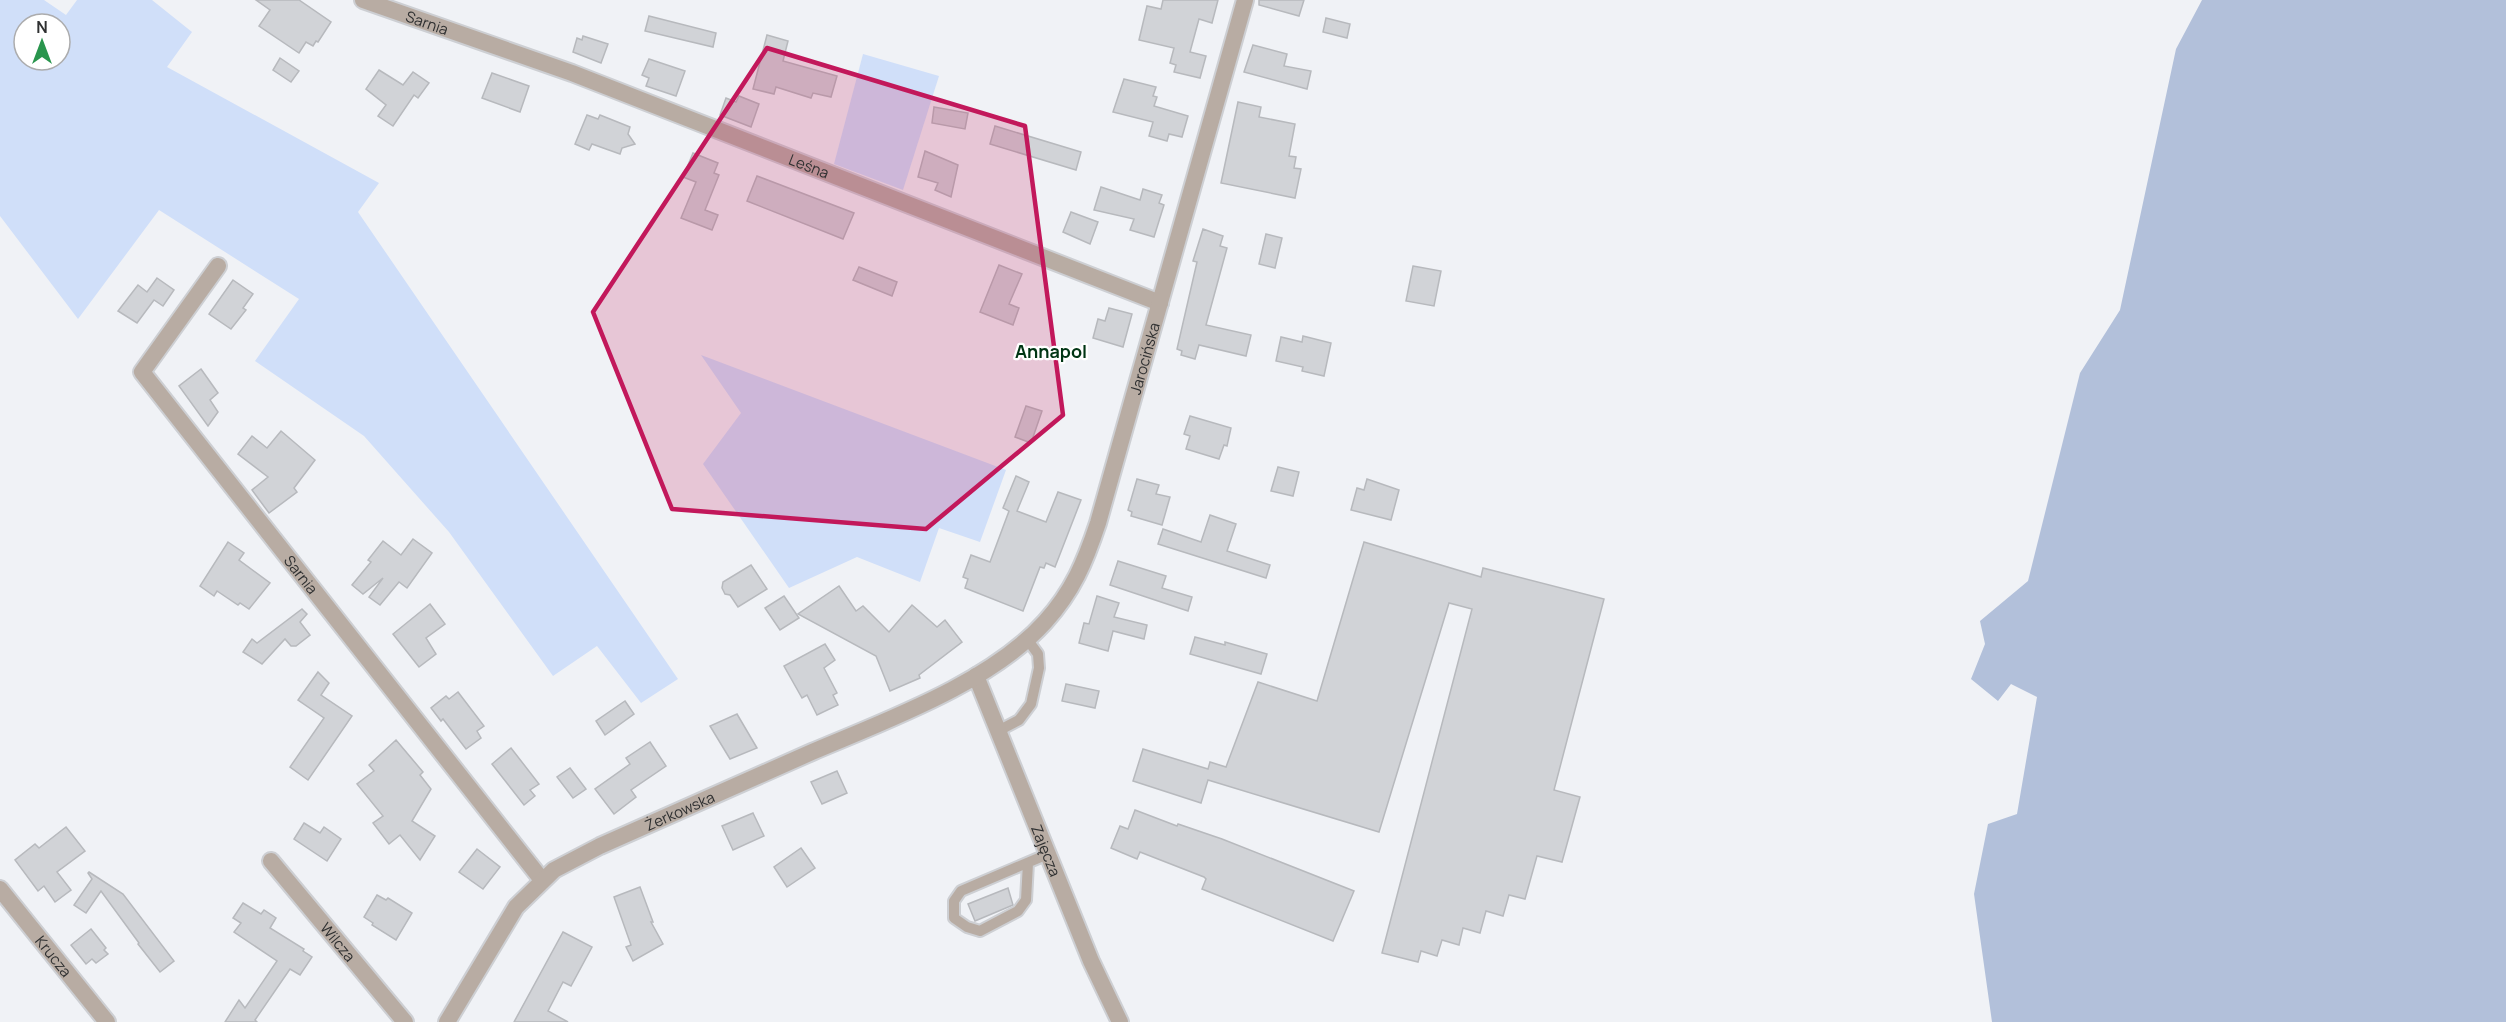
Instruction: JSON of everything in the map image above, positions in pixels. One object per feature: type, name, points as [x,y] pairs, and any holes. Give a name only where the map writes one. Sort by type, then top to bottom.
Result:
[{"type":"street","name":"Sarnia","points":[[363,0],[457,33]]},
{"type":"street","name":"Jarocińska","points":[[976,676],[1027,639],[1056,609],[1078,578],[1098,523],[1245,0]]},
{"type":"street","name":"Leśna","points":[[457,33],[572,73],[1160,303]]},
{"type":"street","name":"Sarnia","points":[[218,266],[142,372],[542,879]]},
{"type":"street","name":"Żerkowska","points":[[447,1022],[516,907],[542,879],[554,870],[600,846],[914,707],[976,676]]},
{"type":"street","name":"Zajęcza","points":[[976,676],[1091,961],[1120,1022]]},
{"type":"street","name":"Wilcza","points":[[272,861],[405,1022]]},
{"type":"street","name":"Krucza","points":[[0,889],[107,1022]]},
{"type":"lane","points":[[998,731],[1018,720],[1031,704],[1039,668],[1038,654],[1027,639]]},
{"type":"lane","points":[[1028,863],[1026,900],[1018,911],[980,931],[967,927],[954,918],[954,901],[961,891],[1048,854]]},
{"type":"highlighted area","points":[[767,48],[1025,126],[1063,415],[926,529],[672,509],[593,312]]},
{"type":"shaded area","points":[[0,0],[44,0],[62,12],[12,12],[12,72],[72,72],[72,12],[68,12],[77,0],[152,0],[192,32],[167,67],[379,183],[358,212],[678,679],[641,703],[597,646],[553,676],[449,532],[364,436],[255,361],[299,299],[159,210],[78,319],[0,216]]},
{"type":"shaded area","points":[[2202,0],[2506,0],[2506,1022],[1992,1022],[1974,894],[1988,824],[2017,814],[2037,697],[2011,684],[1998,701],[1971,679],[1985,644],[1980,621],[2028,581],[2080,373],[2120,310],[2176,49]]},
{"type":"shaded area","points":[[863,54],[939,76],[903,190],[834,164]]},
{"type":"shaded area","points":[[701,355],[1006,470],[980,542],[939,528],[920,582],[857,557],[789,588],[703,464],[741,413]]},
{"type":"building","points":[[256,0],[299,0],[331,22],[318,42],[316,41],[313,46],[306,42],[299,53],[259,26],[270,10]]},
{"type":"building","points":[[1163,0],[1218,0],[1212,23],[1199,19],[1190,52],[1206,56],[1200,78],[1174,72],[1176,65],[1170,63],[1174,48],[1139,40],[1147,6],[1161,9]]},
{"type":"building","points":[[1259,0],[1304,0],[1299,16],[1259,5]]},
{"type":"building","points":[[649,16],[716,33],[713,47],[645,31]]},
{"type":"building","points":[[1326,18],[1350,24],[1347,38],[1323,32]]},
{"type":"building","points":[[767,35],[788,41],[783,61],[837,76],[831,97],[813,93],[811,98],[776,87],[774,94],[753,89]]},
{"type":"building","points":[[583,36],[608,44],[601,63],[573,52],[577,38],[582,40]]},
{"type":"building","points":[[1253,45],[1287,54],[1284,66],[1311,71],[1307,89],[1244,72]]},
{"type":"building","points":[[280,58],[299,71],[291,82],[273,70]]},
{"type":"building","points":[[649,59],[685,71],[676,96],[646,86],[649,78],[642,75]]},
{"type":"building","points":[[379,70],[403,85],[413,72],[429,83],[418,98],[414,95],[393,126],[378,116],[386,105],[366,89]]},
{"type":"building","points":[[492,73],[529,86],[520,112],[482,98]]},
{"type":"building","points":[[1124,79],[1156,87],[1153,96],[1157,97],[1154,106],[1188,116],[1182,137],[1169,134],[1167,141],[1149,136],[1153,122],[1113,112]]},
{"type":"building","points":[[739,96],[759,104],[751,127],[720,115],[726,98],[736,102]]},
{"type":"building","points":[[1238,102],[1261,107],[1259,117],[1295,124],[1289,156],[1296,157],[1294,168],[1301,169],[1295,198],[1221,183]]},
{"type":"building","points":[[934,107],[968,113],[965,129],[932,123]]},
{"type":"building","points":[[587,115],[598,119],[600,115],[630,127],[628,134],[635,144],[622,148],[620,154],[592,144],[589,150],[575,144]]},
{"type":"building","points":[[995,126],[1081,152],[1076,170],[990,144]]},
{"type":"building","points":[[925,151],[958,165],[951,197],[935,190],[938,183],[918,177]]},
{"type":"building","points":[[693,153],[718,163],[714,173],[719,175],[705,210],[718,215],[712,230],[681,218],[696,182],[683,177]]},
{"type":"building","points":[[757,176],[854,213],[843,239],[747,201]]},
{"type":"building","points":[[1101,187],[1140,200],[1143,189],[1162,195],[1159,203],[1164,205],[1154,237],[1130,230],[1134,219],[1094,210]]},
{"type":"building","points":[[1071,212],[1098,222],[1090,244],[1063,232]]},
{"type":"building","points":[[1203,229],[1223,236],[1220,246],[1227,248],[1206,325],[1251,335],[1246,356],[1199,345],[1195,359],[1181,355],[1182,351],[1177,349],[1197,262],[1193,261]]},
{"type":"building","points":[[1266,234],[1282,238],[1275,268],[1259,264]]},
{"type":"building","points":[[999,265],[1022,274],[1009,304],[1019,308],[1013,325],[980,312]]},
{"type":"building","points":[[1413,266],[1441,271],[1434,306],[1406,301]]},
{"type":"building","points":[[859,267],[897,282],[892,296],[853,280]]},
{"type":"building","points":[[157,278],[174,290],[163,306],[154,300],[137,323],[118,311],[138,285],[147,292]]},
{"type":"building","points":[[233,280],[253,294],[243,308],[246,310],[231,329],[209,314]]},
{"type":"building","points":[[1109,308],[1132,314],[1123,347],[1093,338],[1098,319],[1105,321]]},
{"type":"building","points":[[1303,336],[1331,343],[1324,376],[1302,371],[1303,367],[1276,361],[1281,337],[1302,342]]},
{"type":"building","points":[[201,369],[218,393],[210,400],[218,412],[208,426],[179,386]]},
{"type":"building","points":[[1026,406],[1042,411],[1031,443],[1015,437]]},
{"type":"building","points":[[1190,416],[1231,428],[1227,446],[1224,445],[1219,459],[1186,449],[1190,436],[1184,434]]},
{"type":"building","points":[[281,431],[315,460],[294,488],[297,492],[269,513],[252,490],[268,477],[238,454],[252,436],[267,448]]},
{"type":"building","points":[[1278,467],[1299,472],[1293,496],[1271,491]]},
{"type":"building","points":[[1016,476],[1029,482],[1017,511],[1046,522],[1058,492],[1081,500],[1055,567],[1046,563],[1044,568],[1040,567],[1023,611],[965,588],[968,579],[963,577],[971,555],[990,562],[1009,511],[1003,508]]},
{"type":"building","points":[[1137,479],[1159,485],[1156,494],[1170,497],[1162,525],[1131,516],[1132,512],[1128,510]]},
{"type":"building","points":[[1367,479],[1399,490],[1391,520],[1351,510],[1357,488],[1364,490]]},
{"type":"building","points":[[1210,515],[1236,524],[1227,551],[1270,565],[1266,578],[1158,544],[1163,529],[1201,542]]},
{"type":"building","points":[[413,539],[432,553],[407,588],[399,582],[380,605],[369,597],[383,578],[363,594],[352,585],[371,562],[368,560],[383,541],[401,555]]},
{"type":"building","points":[[228,542],[244,553],[239,560],[270,583],[249,609],[240,603],[238,605],[217,591],[214,596],[200,586]]},
{"type":"building","points":[[1364,542],[1481,577],[1483,568],[1604,599],[1554,790],[1580,797],[1562,862],[1537,856],[1525,899],[1509,895],[1503,916],[1486,911],[1480,933],[1463,928],[1459,945],[1442,940],[1437,956],[1421,951],[1418,962],[1382,953],[1472,609],[1449,603],[1379,832],[1208,780],[1201,803],[1133,781],[1143,749],[1208,769],[1210,762],[1226,767],[1258,682],[1317,701]]},
{"type":"building","points":[[1118,561],[1166,576],[1162,588],[1192,597],[1188,611],[1110,585]]},
{"type":"building","points":[[751,565],[767,589],[738,607],[730,595],[725,594],[722,588],[723,582]]},
{"type":"building","points":[[839,586],[856,611],[863,606],[889,632],[912,605],[937,627],[945,620],[962,642],[919,675],[920,678],[890,691],[876,656],[798,614]]},
{"type":"building","points":[[784,596],[799,618],[780,630],[765,608]]},
{"type":"building","points":[[1097,596],[1119,603],[1114,617],[1147,625],[1144,639],[1113,631],[1108,651],[1079,643],[1084,623],[1089,624]]},
{"type":"building","points":[[430,604],[445,624],[426,638],[436,654],[419,667],[393,634]]},
{"type":"building","points":[[302,609],[307,614],[300,622],[310,635],[296,646],[291,646],[285,639],[262,664],[243,652],[252,639],[257,643]]},
{"type":"building","points":[[1195,637],[1225,645],[1225,642],[1267,654],[1261,674],[1190,654]]},
{"type":"building","points":[[825,644],[835,660],[824,668],[837,693],[833,695],[838,705],[817,715],[807,695],[802,698],[784,666]]},
{"type":"building","points":[[318,672],[329,683],[321,695],[352,716],[308,780],[290,767],[324,718],[298,700]]},
{"type":"building","points":[[1066,684],[1099,691],[1095,708],[1062,701]]},
{"type":"building","points":[[458,692],[484,726],[477,731],[481,738],[466,749],[443,719],[441,721],[431,708],[446,696],[449,699]]},
{"type":"building","points":[[625,701],[634,714],[605,735],[596,721]]},
{"type":"building","points":[[737,714],[757,748],[730,759],[710,726]]},
{"type":"building","points":[[396,740],[423,772],[420,775],[431,789],[412,821],[435,836],[420,860],[400,835],[389,844],[373,823],[383,816],[357,784],[374,771],[369,765]]},
{"type":"building","points":[[650,742],[666,766],[631,790],[636,797],[614,814],[595,789],[630,764],[626,758]]},
{"type":"building","points":[[511,748],[539,784],[530,790],[535,796],[524,805],[492,764]]},
{"type":"building","points":[[570,768],[586,789],[573,798],[557,777]]},
{"type":"building","points":[[837,771],[847,793],[822,804],[811,782]]},
{"type":"building","points":[[1135,810],[1177,826],[1178,824],[1222,839],[1354,891],[1333,941],[1202,889],[1206,879],[1204,877],[1140,852],[1137,859],[1111,848],[1120,826],[1128,829]]},
{"type":"building","points":[[753,813],[764,836],[733,850],[722,826]]},
{"type":"building","points":[[304,823],[320,833],[324,827],[341,839],[327,861],[294,839]]},
{"type":"building","points":[[66,827],[85,851],[57,872],[71,890],[55,902],[44,886],[38,891],[15,860],[35,844],[39,848]]},
{"type":"building","points":[[801,848],[815,868],[787,887],[774,867]]},
{"type":"building","points":[[477,849],[500,867],[483,889],[459,872]]},
{"type":"building","points":[[89,872],[123,894],[174,961],[160,972],[101,891],[86,913],[74,905],[92,879]]},
{"type":"building","points":[[640,887],[653,922],[651,922],[663,944],[633,961],[626,947],[631,945],[614,897]]},
{"type":"building","points":[[1008,888],[1013,905],[975,921],[968,904]]},
{"type":"building","points":[[377,895],[386,900],[388,898],[412,913],[396,940],[372,925],[373,923],[364,917]]},
{"type":"building","points":[[243,903],[261,914],[264,910],[276,918],[270,928],[304,949],[303,951],[312,957],[300,975],[290,969],[255,1020],[257,1022],[225,1022],[239,1000],[245,1008],[277,961],[234,932],[241,923],[233,918]]},
{"type":"building","points":[[91,929],[108,954],[96,963],[92,959],[86,964],[71,945]]},
{"type":"building","points":[[563,932],[592,947],[571,986],[563,982],[548,1011],[568,1022],[514,1022]]},
{"type":"district","name":"Annapol","points":[[1051,351]]}]
